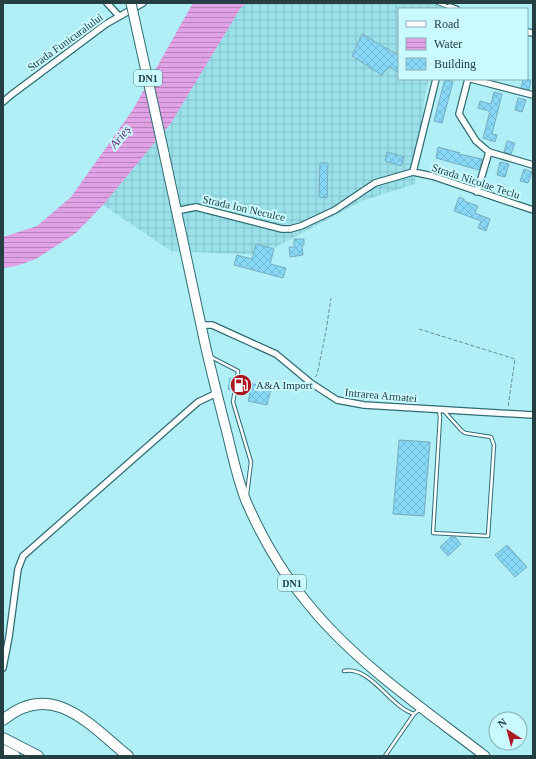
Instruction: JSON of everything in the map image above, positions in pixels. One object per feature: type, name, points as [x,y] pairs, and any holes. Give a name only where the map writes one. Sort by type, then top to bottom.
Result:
[{"type":"highway","points":[[3,720],[20,708],[32,704],[42,703],[54,705],[69,710],[82,718],[128,756]]},
{"type":"highway","points":[[3,738],[38,756]]},
{"type":"highway","points":[[3,750],[15,756]]},
{"type":"main road","name":"DN1","points":[[131,3],[207,355],[236,470],[246,500],[264,537],[284,572],[309,605],[330,629],[355,653],[421,707],[485,756]]},
{"type":"street","points":[[107,3],[119,16]]},
{"type":"street","name":"Strada Funicuralului","points":[[3,102],[106,24],[143,3]]},
{"type":"street","points":[[413,172],[436,80]]},
{"type":"street","points":[[468,80],[459,114],[476,141],[488,152],[533,165]]},
{"type":"street","points":[[475,80],[533,95]]},
{"type":"street","points":[[478,192],[488,152]]},
{"type":"street","name":"Strada Nicolae Teclu","points":[[413,172],[432,176],[533,210]]},
{"type":"street","name":"Strada Ion Neculce","points":[[176,211],[196,207],[282,229],[290,229],[301,226],[335,210],[375,183],[413,172]]},
{"type":"street","name":"Intrarea Armatei","points":[[201,324],[212,326],[276,354],[311,383],[337,400],[346,403],[533,415]]},
{"type":"street","points":[[3,668],[9,637],[18,569],[23,556],[198,402],[217,393]]},
{"type":"lane","points":[[438,3],[450,7]]},
{"type":"lane","points":[[207,355],[238,371],[237,379]]},
{"type":"lane","points":[[235,390],[233,402],[252,462],[246,500]]},
{"type":"lane","points":[[441,410],[465,433],[491,437],[494,445],[488,536],[433,533],[441,410]]},
{"type":"lane","points":[[344,671],[351,669],[362,674],[374,682],[408,713],[414,714]]},
{"type":"lane","points":[[385,756],[414,714],[421,707]]},
{"type":"path","points":[[311,383],[317,375],[331,298]]},
{"type":"path","points":[[419,329],[515,359],[507,414]]},
{"type":"shaded area","points":[[246,3],[445,3],[444,8],[398,8],[398,80],[429,80],[425,95],[415,184],[362,201],[261,255],[171,251],[103,205],[171,123],[240,9]]},
{"type":"water","name":"Arieș","points":[[193,3],[246,3],[240,9],[171,123],[103,205],[76,233],[36,259],[16,266],[3,268],[3,237],[37,226],[71,197],[132,111]]},
{"type":"building","points":[[362,34],[398,55],[398,72],[389,66],[382,75],[352,56]]},
{"type":"building","points":[[445,80],[453,82],[442,123],[434,121]]},
{"type":"building","points":[[523,80],[531,80],[529,90],[521,88]]},
{"type":"building","points":[[494,92],[502,94],[492,134],[497,135],[495,142],[483,138],[490,111],[478,108],[480,101],[491,104]]},
{"type":"building","points":[[518,98],[526,100],[522,112],[515,110]]},
{"type":"building","points":[[507,141],[515,143],[511,154],[504,152]]},
{"type":"building","points":[[438,147],[460,153],[459,154],[482,159],[479,170],[436,158]]},
{"type":"building","points":[[387,152],[404,157],[401,166],[385,161]]},
{"type":"building","points":[[500,162],[509,164],[505,177],[497,175]]},
{"type":"building","points":[[320,163],[328,163],[327,198],[319,197]]},
{"type":"building","points":[[524,169],[532,172],[528,183],[520,181]]},
{"type":"building","points":[[459,197],[464,199],[464,201],[478,206],[475,213],[490,219],[486,231],[478,228],[481,221],[454,211]]},
{"type":"building","points":[[294,239],[304,239],[304,245],[302,245],[303,255],[290,257],[289,247],[294,247]]},
{"type":"building","points":[[256,244],[274,249],[270,264],[286,268],[283,278],[234,265],[237,255],[252,259]]},
{"type":"building","points":[[230,378],[234,379],[236,382],[240,380],[271,389],[267,405],[248,401],[250,394],[238,391],[236,387],[232,390],[228,389]]},
{"type":"building","points":[[399,440],[430,442],[424,516],[393,514]]},
{"type":"building","points":[[451,537],[455,537],[461,544],[448,556],[440,547]]},
{"type":"building","points":[[507,545],[527,567],[515,577],[495,555]]},
{"type":"place","name":"A&A Import","points":[[241,385]]}]
